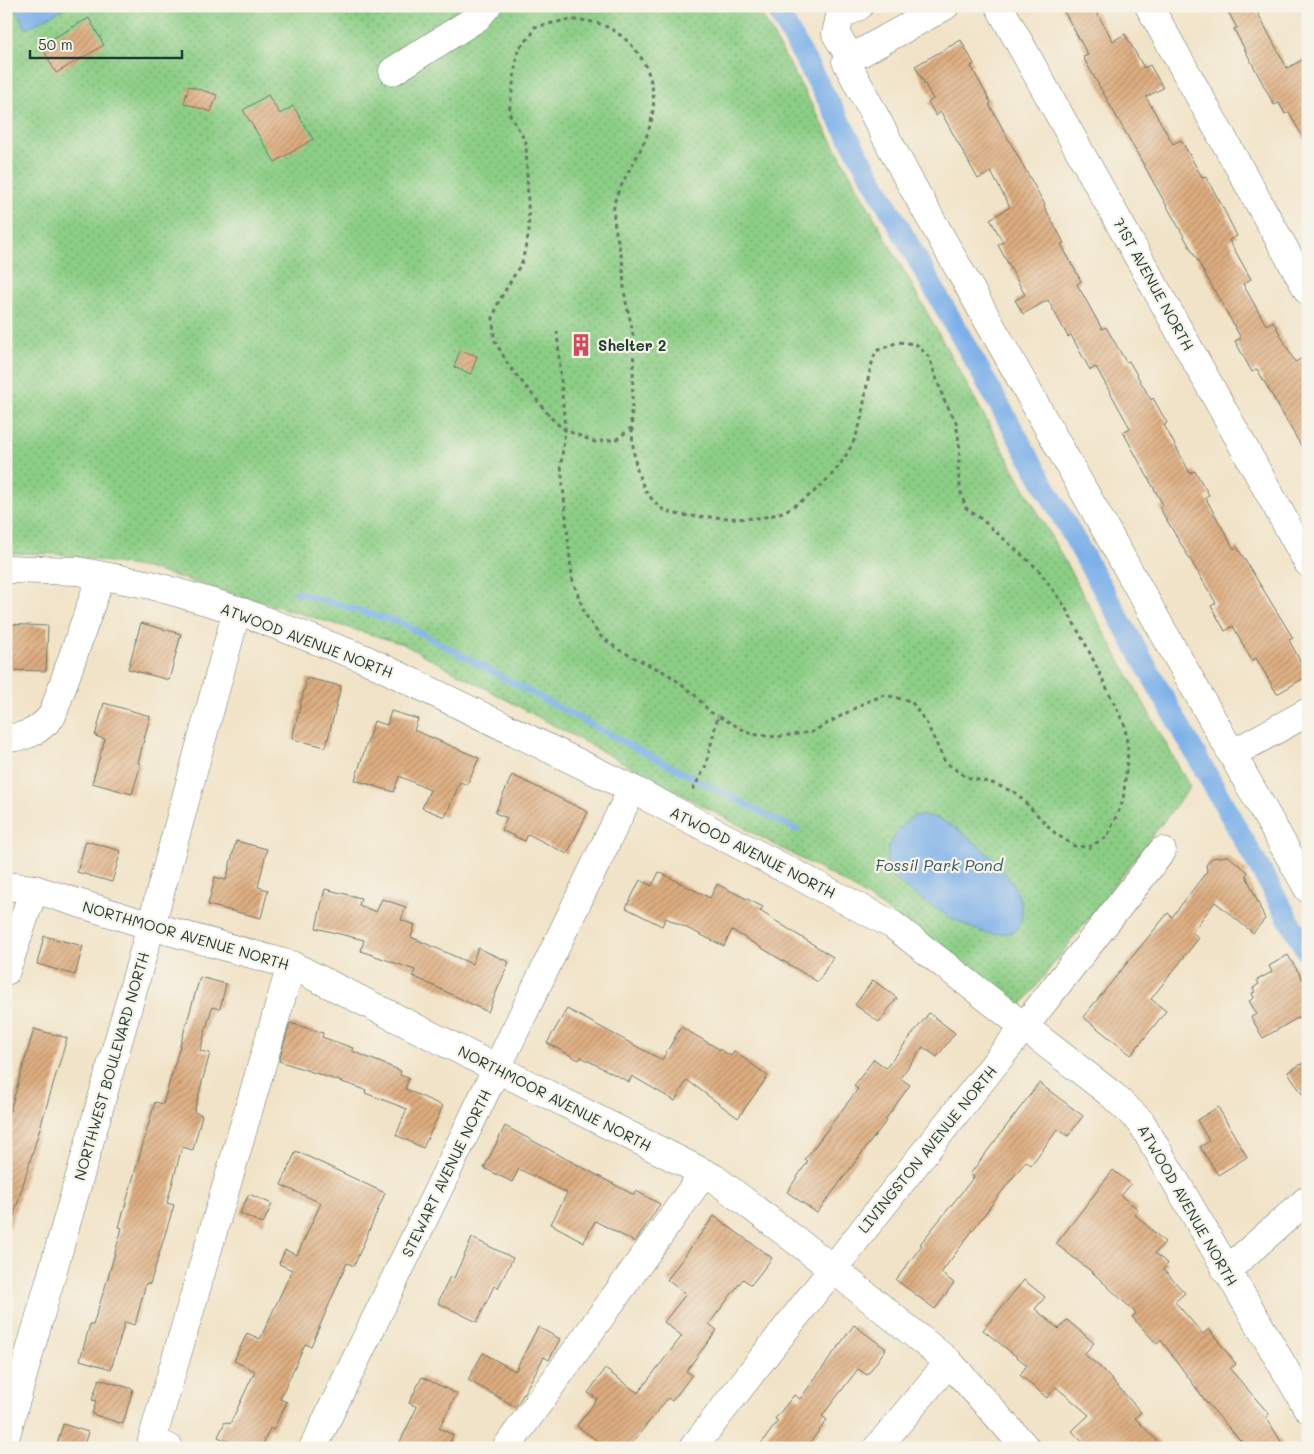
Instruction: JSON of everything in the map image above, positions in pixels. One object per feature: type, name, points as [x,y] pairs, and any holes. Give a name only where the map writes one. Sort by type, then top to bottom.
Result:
[{"type":"street","points":[[393,71],[477,18],[487,6]]},
{"type":"street","points":[[859,6],[840,16],[836,34],[906,175],[1308,889]]},
{"type":"street","points":[[849,60],[945,6]]},
{"type":"street","name":"71ST AVENUE NORTH","points":[[999,6],[1308,563]]},
{"type":"street","points":[[1149,6],[1308,291]]},
{"type":"street","name":"ATWOOD AVENUE NORTH","points":[[6,569],[78,571],[151,585],[237,610],[365,659],[632,789],[894,926],[1111,1094],[1140,1122],[1308,1409]]},
{"type":"street","points":[[6,738],[20,738],[38,731],[52,716],[101,576]]},
{"type":"street","name":"NORTHWEST BOULEVARD NORTH","points":[[6,1435],[151,926],[237,610]]},
{"type":"street","points":[[1232,754],[1308,712]]},
{"type":"street","name":"STEWART AVENUE NORTH","points":[[313,1448],[632,789]]},
{"type":"street","name":"LIVINGSTON AVENUE NORTH","points":[[693,1448],[832,1268],[1025,1027],[1162,851]]},
{"type":"street","name":"NORTHMOOR AVENUE NORTH","points":[[6,886],[34,889],[151,926],[291,964],[714,1178],[832,1268],[949,1362],[1026,1448]]},
{"type":"street","points":[[6,972],[34,889]]},
{"type":"street","points":[[169,1448],[152,1440],[291,964]]},
{"type":"street","points":[[506,1448],[704,1173]]},
{"type":"street","points":[[1226,1270],[1308,1199]]},
{"type":"street","points":[[877,1448],[949,1362]]},
{"type":"path","points":[[575,20],[597,22],[612,29],[634,47],[650,76],[655,106],[650,129],[614,205],[623,265],[624,294],[633,336],[634,374],[631,411],[631,428],[617,439],[596,442],[565,430],[554,421],[514,372],[494,339],[493,318],[499,301],[522,262],[529,232],[526,142],[509,112],[518,49],[531,36],[536,27],[575,20]]},
{"type":"path","points":[[557,331],[565,430],[561,465],[573,582],[584,614],[599,635],[620,650],[668,674],[694,694],[710,712],[751,734],[776,737],[812,732],[866,702],[885,695],[911,701],[927,724],[945,762],[966,777],[992,783],[1016,793],[1055,833],[1074,846],[1089,846],[1107,836],[1123,801],[1128,752],[1125,726],[1115,703],[1062,602],[1038,569],[966,508],[961,493],[958,472],[960,449],[956,422],[944,400],[929,357],[916,344],[898,342],[876,352],[869,370],[862,416],[853,441],[838,467],[820,488],[795,506],[766,518],[710,517],[666,512],[650,498],[642,484],[636,464],[631,411]]},
{"type":"path","points":[[687,799],[705,768],[718,716]]},
{"type":"green space","points":[[6,6],[757,6],[1190,787],[1020,1007],[920,932],[844,882],[403,644],[147,568],[59,554],[6,553]]},
{"type":"water","points":[[14,6],[68,6],[26,29]]},
{"type":"water","name":"Fossil Park Pond","points":[[913,816],[933,817],[949,824],[979,846],[994,860],[1016,890],[1021,905],[1021,921],[1016,931],[994,934],[977,930],[919,898],[896,879],[890,872],[887,856],[896,834]]},
{"type":"building","points":[[1061,6],[1093,6],[1113,41],[1125,34],[1144,68],[1150,65],[1163,88],[1146,97],[1173,144],[1181,140],[1202,177],[1205,176],[1218,198],[1237,236],[1229,240],[1251,279],[1243,284],[1266,325],[1273,321],[1295,362],[1301,359],[1308,371],[1308,458],[1257,369],[1252,372],[1235,341],[1241,338],[1083,57],[1088,55]]},
{"type":"building","points":[[1225,6],[1254,6],[1287,68],[1308,57],[1308,147],[1289,112],[1285,114],[1279,103],[1274,105],[1234,29],[1237,28]]},
{"type":"building","points":[[89,18],[104,45],[56,73],[41,45]]},
{"type":"building","points":[[961,40],[974,64],[971,66],[991,103],[989,104],[1064,243],[1061,244],[1081,281],[1077,284],[1102,329],[1106,327],[1126,362],[1129,361],[1151,400],[1153,398],[1167,423],[1164,425],[1190,473],[1195,471],[1209,495],[1205,497],[1234,549],[1237,547],[1293,638],[1289,640],[1308,676],[1277,694],[1256,658],[1252,661],[1233,626],[1225,631],[1211,606],[1216,603],[1159,507],[1163,505],[1123,432],[1130,428],[1096,367],[1090,370],[1071,335],[1068,337],[1048,300],[1023,314],[1015,300],[1025,295],[998,245],[1003,242],[990,219],[1010,207],[991,172],[978,179],[941,112],[936,116],[928,102],[933,99],[915,66]]},
{"type":"building","points":[[189,86],[217,95],[211,112],[184,103]]},
{"type":"building","points":[[268,95],[280,114],[293,106],[313,139],[275,162],[243,110]]},
{"type":"building","points":[[460,350],[477,356],[471,374],[454,367]]},
{"type":"building","points":[[141,623],[181,634],[169,680],[128,669]]},
{"type":"building","points":[[6,624],[48,626],[46,671],[6,670]]},
{"type":"building","points":[[307,678],[341,686],[326,747],[292,739]]},
{"type":"building","points":[[104,703],[150,716],[138,763],[141,764],[132,794],[92,783],[105,739],[95,736]]},
{"type":"building","points":[[391,711],[418,719],[414,730],[479,758],[467,785],[460,782],[445,817],[422,808],[430,790],[399,776],[394,792],[355,780],[374,721],[387,725]]},
{"type":"building","points":[[512,775],[588,812],[567,854],[528,834],[525,841],[501,830],[507,818],[495,813]]},
{"type":"building","points":[[86,841],[121,851],[112,882],[77,872]]},
{"type":"building","points":[[236,841],[267,849],[258,887],[268,890],[261,918],[208,905],[215,877],[226,880]]},
{"type":"building","points":[[1228,856],[1248,872],[1246,875],[1265,919],[1253,933],[1215,902],[1192,932],[1199,938],[1151,999],[1166,1011],[1131,1055],[1083,1017],[1168,913],[1172,917],[1207,871],[1206,865],[1212,858]]},
{"type":"building","points":[[659,872],[710,898],[717,884],[763,907],[760,911],[833,957],[818,982],[732,930],[724,946],[666,918],[662,926],[626,908],[640,880],[652,886]]},
{"type":"building","points":[[325,889],[361,898],[359,905],[376,912],[382,899],[406,907],[401,920],[415,925],[411,937],[472,964],[478,948],[509,962],[488,1012],[413,976],[415,970],[361,951],[364,940],[316,928]]},
{"type":"building","points":[[44,936],[83,946],[75,975],[37,964]]},
{"type":"building","points":[[1288,955],[1308,988],[1308,1012],[1263,1038],[1251,1017],[1257,1014],[1249,1001],[1254,998],[1252,993],[1255,992],[1253,988],[1259,984],[1257,980],[1272,972],[1269,966]]},
{"type":"building","points":[[200,977],[226,984],[220,1009],[212,1007],[200,1051],[210,1053],[194,1112],[202,1115],[193,1150],[182,1147],[167,1203],[174,1205],[150,1284],[146,1283],[135,1325],[125,1322],[111,1369],[80,1360],[90,1324],[93,1325],[107,1281],[122,1228],[119,1227],[155,1102],[163,1104]]},
{"type":"building","points":[[873,980],[897,998],[879,1022],[855,1005]]},
{"type":"building","points":[[567,1009],[662,1060],[681,1027],[731,1056],[734,1051],[768,1076],[738,1118],[687,1080],[675,1101],[632,1076],[629,1082],[581,1057],[579,1060],[547,1043]]},
{"type":"building","points":[[929,1013],[955,1033],[937,1057],[923,1047],[900,1078],[910,1085],[886,1121],[817,1213],[787,1192],[808,1161],[805,1159],[858,1089],[854,1086],[874,1059],[886,1068]]},
{"type":"building","points":[[290,1023],[323,1033],[322,1037],[353,1048],[352,1051],[401,1071],[400,1075],[409,1078],[405,1089],[443,1106],[423,1148],[396,1135],[407,1109],[365,1093],[366,1090],[279,1061]]},
{"type":"building","points":[[34,1029],[67,1038],[10,1228],[6,1227],[6,1110],[10,1111]]},
{"type":"building","points":[[1308,1060],[1308,1103],[1288,1072]]},
{"type":"building","points":[[1039,1083],[1083,1116],[1068,1136],[1058,1129],[1031,1165],[1026,1161],[993,1203],[941,1273],[954,1283],[935,1309],[896,1280],[922,1245],[920,1244],[974,1177],[970,1174]]},
{"type":"building","points":[[1218,1107],[1247,1157],[1218,1175],[1200,1147],[1209,1141],[1197,1120]]},
{"type":"building","points":[[505,1126],[634,1195],[636,1191],[660,1204],[635,1242],[595,1221],[584,1242],[551,1224],[567,1193],[519,1169],[512,1182],[484,1168]]},
{"type":"building","points":[[296,1151],[385,1193],[354,1266],[347,1263],[311,1346],[305,1344],[280,1399],[287,1402],[273,1430],[270,1428],[261,1448],[229,1448],[232,1443],[218,1437],[225,1422],[230,1424],[255,1371],[234,1361],[247,1333],[260,1339],[292,1270],[279,1264],[285,1250],[297,1255],[321,1203],[281,1185]]},
{"type":"building","points":[[1113,1170],[1131,1184],[1121,1196],[1138,1209],[1134,1214],[1165,1242],[1155,1253],[1168,1264],[1163,1269],[1185,1293],[1175,1302],[1203,1334],[1209,1329],[1236,1364],[1230,1369],[1269,1414],[1266,1417],[1285,1448],[1247,1448],[1207,1403],[1161,1340],[1157,1344],[1132,1317],[1136,1313],[1092,1272],[1056,1244]]},
{"type":"building","points":[[249,1194],[272,1204],[263,1224],[240,1213]]},
{"type":"building","points":[[714,1216],[772,1258],[751,1285],[743,1279],[709,1324],[717,1330],[686,1371],[692,1375],[672,1401],[668,1398],[628,1448],[607,1448],[577,1426],[597,1399],[588,1393],[605,1369],[638,1393],[682,1336],[664,1322],[686,1294],[667,1280]]},
{"type":"building","points":[[472,1238],[513,1258],[498,1288],[494,1286],[477,1322],[438,1303],[450,1276],[454,1278]]},
{"type":"building","points":[[1024,1280],[1045,1297],[1035,1309],[1059,1329],[1067,1320],[1094,1343],[1084,1354],[1101,1368],[1141,1412],[1135,1418],[1164,1448],[1088,1448],[1072,1431],[1089,1415],[1056,1387],[1047,1398],[1020,1375],[1027,1365],[983,1330]]},
{"type":"building","points":[[854,1325],[886,1349],[867,1375],[858,1369],[822,1416],[827,1420],[806,1448],[758,1448],[778,1421],[775,1419],[794,1395],[800,1399]]},
{"type":"building","points":[[538,1327],[560,1339],[549,1360],[544,1357],[516,1407],[468,1380],[483,1353],[515,1371]]},
{"type":"building","points":[[422,1377],[457,1394],[439,1428],[453,1435],[447,1448],[397,1448],[417,1407],[409,1403]]},
{"type":"building","points":[[99,1379],[133,1389],[123,1424],[92,1414],[96,1401],[92,1400]]},
{"type":"building","points":[[63,1424],[88,1432],[83,1448],[56,1448]]},
{"type":"waterway","points":[[775,6],[1308,954]]},
{"type":"waterway","points":[[296,592],[402,623],[637,749],[797,830]]},
{"type":"place","name":"Shelter 2","points":[[581,345]]}]
